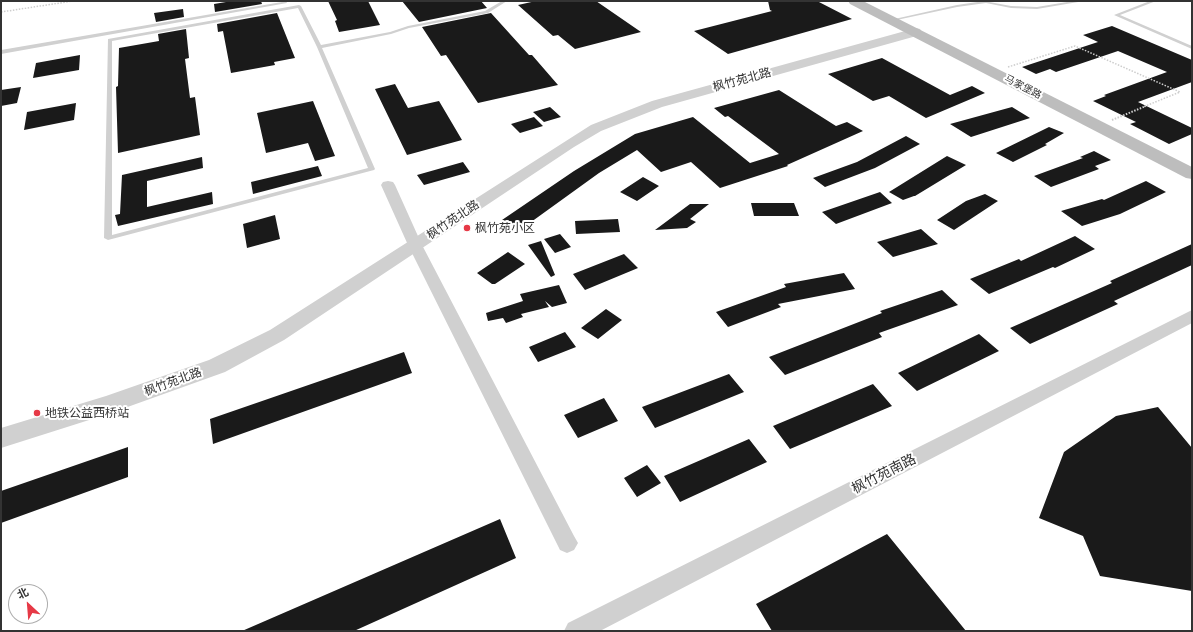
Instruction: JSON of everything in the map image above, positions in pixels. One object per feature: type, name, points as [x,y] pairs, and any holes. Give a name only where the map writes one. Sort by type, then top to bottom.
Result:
[{"type":"main road","name":"马家堡路","points":[[854,1],[1192,174]]},
{"type":"street","name":"枫竹苑北路","points":[[1,438],[108,406],[217,366],[283,331],[569,144],[624,116],[689,95],[916,32]]},
{"type":"street","points":[[388,185],[415,245],[567,543]]},
{"type":"street","name":"枫竹苑南路","points":[[576,631],[1192,316]]},
{"type":"lane","points":[[1,52],[285,3],[284,1]]},
{"type":"lane","points":[[319,48],[391,33],[408,27],[486,12],[505,1]]},
{"type":"lane","points":[[892,20],[957,6],[986,2],[1011,7],[1037,8],[1082,1]]},
{"type":"lane","points":[[1154,1],[1116,15],[1192,48]]},
{"type":"lane","points":[[299,6],[319,48],[372,169],[108,238],[110,40],[299,6]]},
{"type":"path","points":[[1,12],[73,1]]},
{"type":"path","points":[[992,72],[1075,46],[1180,92],[1098,125]]},
{"type":"building","points":[[232,1],[261,1],[262,4],[215,12],[214,4]]},
{"type":"building","points":[[328,1],[368,1],[380,25],[339,32],[335,21],[337,20]]},
{"type":"building","points":[[402,1],[481,1],[487,8],[419,22]]},
{"type":"building","points":[[536,1],[596,1],[641,32],[575,49],[558,35],[553,36],[518,5]]},
{"type":"building","points":[[768,1],[817,1],[852,19],[728,54],[694,31],[772,11],[770,10]]},
{"type":"building","points":[[183,9],[184,17],[156,22],[154,13]]},
{"type":"building","points":[[277,13],[295,58],[274,62],[275,65],[231,73],[223,31],[218,32],[217,24]]},
{"type":"building","points":[[491,13],[529,55],[532,55],[558,85],[478,103],[446,55],[441,56],[422,27]]},
{"type":"building","points":[[1112,26],[1192,60],[1192,82],[1138,102],[1192,128],[1192,134],[1169,144],[1130,124],[1136,122],[1093,101],[1106,96],[1104,95],[1167,72],[1118,51],[1056,72],[1050,69],[1036,74],[1022,67],[1098,42],[1083,35]]},
{"type":"building","points":[[186,29],[189,58],[185,59],[190,98],[195,97],[200,135],[118,153],[116,87],[118,86],[119,48],[159,41],[158,34]]},
{"type":"building","points":[[80,55],[79,70],[33,78],[36,63]]},
{"type":"building","points":[[882,58],[950,95],[972,86],[985,93],[926,118],[889,96],[873,101],[828,74]]},
{"type":"building","points":[[395,84],[408,108],[439,101],[462,140],[407,155],[375,89]]},
{"type":"building","points":[[21,87],[17,103],[1,106],[1,90]]},
{"type":"building","points":[[779,90],[836,126],[847,122],[863,131],[787,165],[788,166],[720,188],[691,162],[661,172],[637,150],[599,173],[520,230],[502,220],[574,171],[635,134],[693,117],[750,163],[779,154],[728,116],[725,117],[714,108]]},
{"type":"building","points":[[313,101],[335,156],[315,161],[308,143],[266,153],[257,113]]},
{"type":"building","points":[[76,103],[74,120],[24,130],[27,112]]},
{"type":"building","points":[[550,107],[561,117],[544,122],[533,112]]},
{"type":"building","points":[[1012,107],[1030,118],[971,137],[950,124]]},
{"type":"building","points":[[534,117],[543,126],[520,133],[511,124]]},
{"type":"building","points":[[1049,127],[1064,133],[1045,144],[1047,145],[1013,162],[996,153]]},
{"type":"building","points":[[906,136],[920,144],[875,168],[825,187],[813,178],[857,162]]},
{"type":"building","points":[[1094,151],[1111,160],[1095,166],[1099,169],[1051,187],[1034,176],[1083,158],[1080,157]]},
{"type":"building","points":[[947,156],[966,165],[915,196],[903,200],[889,192]]},
{"type":"building","points":[[202,157],[203,168],[147,181],[147,207],[212,192],[213,204],[118,226],[115,215],[120,214],[122,175]]},
{"type":"building","points":[[463,162],[470,172],[424,185],[417,175]]},
{"type":"building","points":[[318,166],[322,176],[253,194],[251,182]]},
{"type":"building","points":[[643,177],[659,186],[637,201],[620,192]]},
{"type":"building","points":[[1146,181],[1166,192],[1120,214],[1082,226],[1061,211],[1102,199],[1104,200]]},
{"type":"building","points":[[880,192],[892,203],[836,224],[822,212]]},
{"type":"building","points":[[985,194],[998,201],[954,230],[937,220],[966,201]]},
{"type":"building","points":[[751,203],[794,203],[799,216],[754,216]]},
{"type":"building","points":[[690,204],[709,204],[690,219],[696,222],[687,228],[655,230]]},
{"type":"building","points":[[275,215],[280,239],[247,248],[243,224]]},
{"type":"building","points":[[618,219],[620,232],[576,234],[575,221]]},
{"type":"building","points":[[921,229],[938,244],[893,257],[877,242]]},
{"type":"building","points":[[560,234],[571,247],[555,253],[544,239]]},
{"type":"building","points":[[1075,236],[1095,249],[1055,268],[1053,267],[989,294],[970,279],[1019,259],[1021,261]]},
{"type":"building","points":[[541,241],[555,275],[551,277],[528,245]]},
{"type":"building","points":[[1192,244],[1192,265],[1114,301],[1118,304],[1030,344],[1010,328],[1112,283],[1110,281]]},
{"type":"building","points":[[508,252],[525,264],[495,284],[492,284],[477,273]]},
{"type":"building","points":[[624,254],[638,268],[585,290],[573,274]]},
{"type":"building","points":[[844,273],[855,289],[778,304],[781,307],[728,327],[716,312],[786,287],[784,284]]},
{"type":"building","points":[[559,285],[567,303],[552,307],[545,301],[549,307],[521,314],[523,317],[506,323],[503,318],[488,321],[486,313],[523,301],[520,294]]},
{"type":"building","points":[[942,290],[958,305],[879,333],[882,337],[785,375],[769,357],[882,313],[880,311]]},
{"type":"building","points":[[606,309],[622,320],[598,339],[581,328]]},
{"type":"building","points":[[565,332],[576,347],[538,362],[529,347]]},
{"type":"building","points":[[979,334],[999,351],[917,391],[898,373]]},
{"type":"building","points":[[404,352],[412,373],[213,444],[210,419]]},
{"type":"building","points":[[729,374],[744,392],[655,428],[642,407]]},
{"type":"building","points":[[873,384],[892,406],[790,449],[773,426]]},
{"type":"building","points":[[604,398],[618,421],[578,438],[564,415]]},
{"type":"building","points":[[1158,407],[1192,448],[1192,591],[1100,576],[1083,536],[1039,518],[1064,452],[1116,416]]},
{"type":"building","points":[[749,439],[767,462],[680,502],[664,476]]},
{"type":"building","points":[[128,447],[128,477],[1,523],[1,491]]},
{"type":"building","points":[[647,465],[661,483],[637,497],[624,478]]},
{"type":"building","points":[[500,519],[516,558],[354,631],[242,631]]},
{"type":"building","points":[[887,534],[966,631],[772,631],[756,604]]},
{"type":"place","name":"枫竹苑小区","points":[[467,228]]},
{"type":"place","name":"地铁公益西桥站","points":[[37,413]]}]
